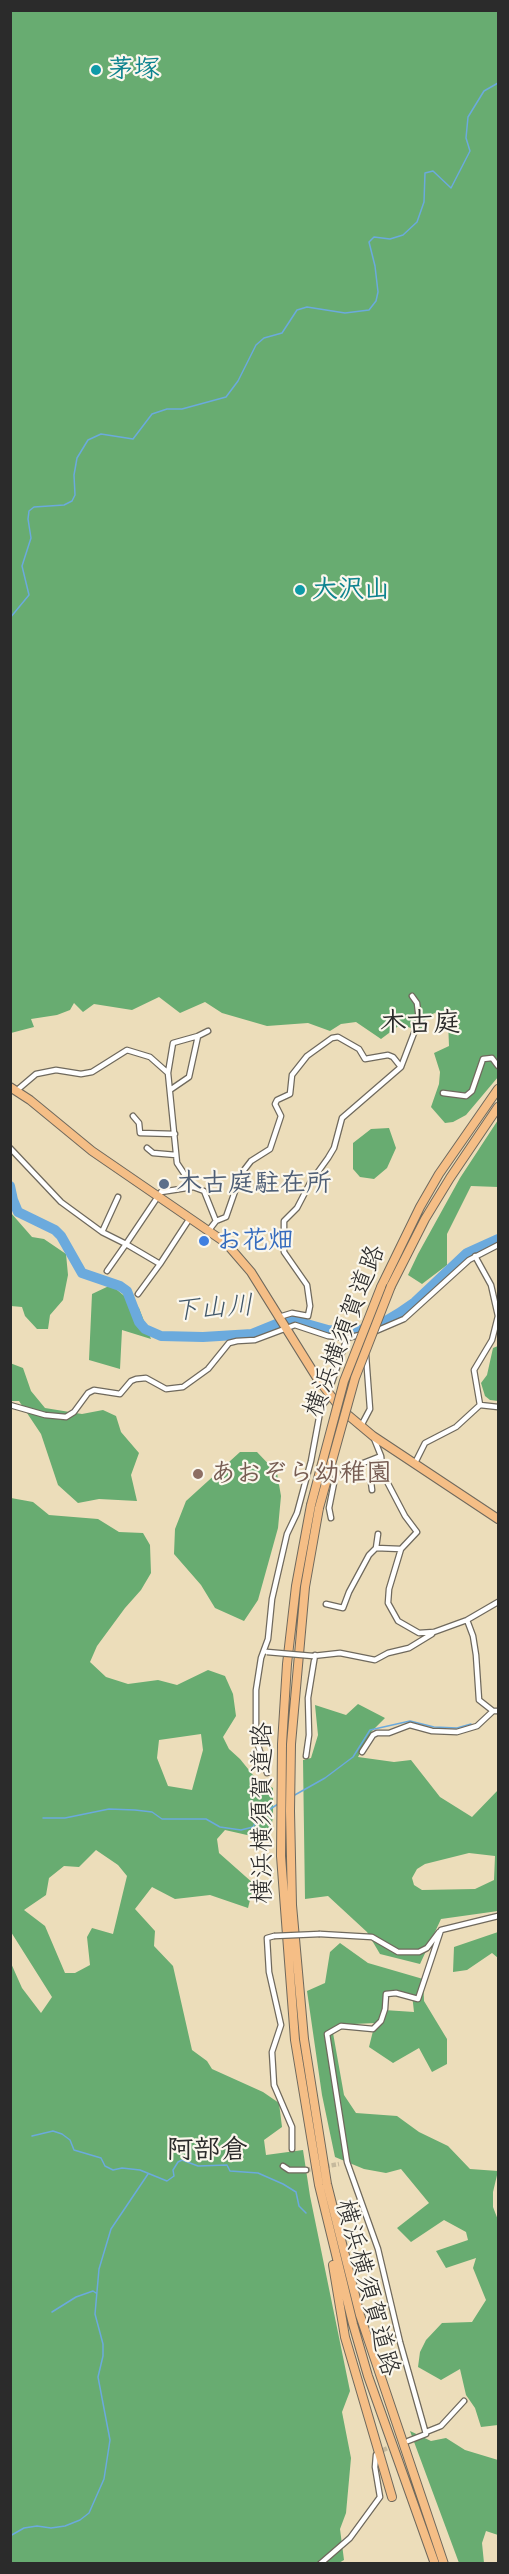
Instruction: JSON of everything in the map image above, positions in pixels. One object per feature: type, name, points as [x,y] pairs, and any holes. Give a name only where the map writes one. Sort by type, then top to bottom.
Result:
[{"type":"highway","name":"横浜横須賀道路","points":[[435,2564],[368,2376],[328,2227],[309,2130],[295,2040],[281,1856],[282,1744],[287,1664],[296,1586],[344,1381],[381,1287],[429,1191],[459,1143],[498,1089]]},
{"type":"highway","name":"横浜横須賀道路","points":[[444,2564],[360,2315],[327,2184],[304,2039],[296,1961],[290,1855],[291,1744],[305,1587],[315,1506],[352,1389],[391,1286],[425,1219],[498,1107]]},
{"type":"highway","points":[[328,2227],[345,2337],[392,2497]]},
{"type":"main road","points":[[13,1089],[92,1151],[209,1230],[239,1255],[328,1393],[373,1436],[498,1519]]},
{"type":"street","points":[[10,1405],[58,1418],[66,1417],[74,1412],[88,1392],[94,1390],[120,1394],[131,1381],[136,1379],[146,1378],[166,1389],[183,1388],[208,1369],[229,1343],[255,1340],[292,1313],[308,1316],[310,1306],[307,1285],[284,1252],[284,1221],[297,1208],[310,1183],[334,1148],[342,1118],[401,1067],[419,1020],[417,1003],[412,996]]},
{"type":"street","points":[[193,1187],[177,1163],[168,1072],[173,1043],[208,1031]]},
{"type":"street","points":[[170,1090],[189,1077],[198,1036]]},
{"type":"street","points":[[209,1230],[216,1221],[226,1216],[241,1174],[251,1161],[270,1149],[281,1116],[275,1104],[277,1100],[290,1094],[292,1075],[307,1056],[332,1038],[338,1037],[359,1049],[365,1059],[388,1055],[393,1057],[401,1067]]},
{"type":"street","points":[[13,1089],[29,1078],[44,1072],[56,1070],[81,1074],[92,1072],[127,1050],[145,1054],[168,1072]]},
{"type":"street","points":[[444,1093],[466,1096],[472,1091],[483,1059],[492,1058],[498,1066]]},
{"type":"street","points":[[133,1116],[139,1123],[140,1133],[175,1134]]},
{"type":"street","points":[[10,1148],[61,1202],[102,1232],[160,1263]]},
{"type":"street","points":[[147,1148],[153,1153],[176,1155]]},
{"type":"street","points":[[107,1271],[161,1192],[193,1187],[204,1191],[216,1221]]},
{"type":"street","points":[[102,1232],[118,1197]]},
{"type":"street","points":[[138,1294],[190,1218]]},
{"type":"street","points":[[282,1322],[328,1336],[347,1338],[364,1334],[405,1319],[475,1256],[498,1245]]},
{"type":"street","points":[[475,1256],[491,1285],[498,1316],[492,1340],[474,1370],[480,1406]]},
{"type":"street","points":[[361,1426],[370,1405],[364,1334]]},
{"type":"street","points":[[267,1773],[256,1739],[256,1690],[268,1639],[272,1599],[287,1534],[297,1513],[311,1461],[321,1407],[347,1338]]},
{"type":"street","points":[[415,1463],[425,1443],[456,1427],[480,1406],[498,1407]]},
{"type":"street","points":[[373,1436],[381,1456],[382,1470],[399,1507],[416,1529],[416,1535],[401,1549],[389,1589],[388,1603],[398,1621],[411,1630],[419,1633],[434,1632]]},
{"type":"street","points":[[343,1471],[381,1456]]},
{"type":"street","points":[[311,1461],[335,1473],[329,1508],[331,1518]]},
{"type":"street","points":[[372,1490],[371,1482],[382,1470]]},
{"type":"street","points":[[326,1604],[343,1608],[369,1555],[376,1548],[378,1534]]},
{"type":"street","points":[[376,1548],[401,1549]]},
{"type":"street","points":[[265,1652],[314,1655],[340,1653],[375,1660],[388,1653],[409,1648],[434,1632],[467,1620],[498,1602]]},
{"type":"street","points":[[362,1752],[377,1733],[389,1733],[410,1725],[432,1731],[457,1732],[477,1726],[496,1711],[479,1700],[476,1655],[467,1620]]},
{"type":"street","points":[[306,1756],[309,1736],[308,1698],[314,1655]]},
{"type":"street","points":[[292,2149],[292,2127],[274,2085],[272,2052],[281,2025],[269,1972],[267,1938],[320,1934],[372,1938],[398,1952],[419,1952],[427,1948],[441,1930],[498,1916]]},
{"type":"street","points":[[426,2432],[400,2342],[378,2249],[347,2162],[327,2034],[341,2025],[373,2030],[381,2021],[386,1994],[396,1993],[418,1999],[441,1930]]},
{"type":"street","points":[[339,2164],[347,2162]]},
{"type":"street","points":[[283,2166],[290,2170],[306,2170]]},
{"type":"street","points":[[408,2441],[441,2426],[464,2401]]},
{"type":"street","points":[[320,2564],[350,2538],[380,2497],[375,2467],[376,2455]]},
{"type":"green space","points":[[11,11],[498,11],[498,1077],[466,1115],[453,1122],[445,1123],[431,1107],[439,1084],[440,1072],[434,1053],[449,1046],[448,1021],[435,1013],[427,1016],[420,1032],[401,1024],[381,1039],[356,1022],[341,1024],[330,1031],[308,1023],[267,1026],[222,1013],[205,1002],[180,1013],[159,997],[132,1010],[94,1004],[83,1012],[74,1003],[70,1010],[57,1015],[31,1019],[34,1027],[11,1033]]},
{"type":"green space","points":[[498,1120],[498,1187],[471,1186],[447,1234],[447,1265],[422,1284],[408,1275],[460,1178]]},
{"type":"green space","points":[[389,1128],[396,1148],[387,1168],[374,1179],[360,1177],[353,1169],[353,1143],[371,1129]]},
{"type":"green space","points":[[11,1213],[32,1237],[44,1239],[66,1254],[68,1275],[63,1300],[50,1315],[48,1329],[37,1329],[25,1316],[22,1307],[11,1306]]},
{"type":"green space","points":[[111,1285],[139,1308],[151,1339],[122,1330],[120,1369],[89,1360],[92,1294]]},
{"type":"green space","points":[[498,1346],[498,1401],[490,1400],[485,1396],[481,1383],[487,1375],[493,1348]]},
{"type":"green space","points":[[10,1363],[23,1368],[31,1391],[45,1408],[82,1414],[103,1410],[116,1416],[121,1432],[139,1453],[131,1475],[137,1501],[99,1499],[78,1503],[58,1485],[41,1434],[19,1401],[11,1401]]},
{"type":"green space","points":[[240,1452],[257,1452],[277,1473],[281,1496],[278,1528],[258,1600],[244,1621],[215,1608],[201,1585],[174,1554],[175,1529],[186,1501]]},
{"type":"green space","points":[[11,1498],[33,1502],[49,1515],[98,1519],[119,1532],[143,1533],[150,1545],[151,1573],[141,1590],[97,1646],[90,1662],[106,1677],[128,1684],[158,1680],[177,1685],[208,1670],[225,1676],[233,1694],[236,1716],[223,1737],[229,1749],[257,1780],[273,1788],[273,1817],[269,1840],[225,1830],[217,1839],[219,1853],[254,1884],[248,1908],[210,1895],[175,1899],[152,1887],[135,1909],[155,1931],[154,1946],[173,1966],[192,2050],[207,2061],[212,2069],[263,2092],[279,2103],[282,2127],[264,2140],[266,2155],[303,2150],[310,2196],[350,2391],[342,2412],[351,2458],[346,2513],[340,2529],[344,2560],[337,2564],[11,2563],[10,1961],[22,1988],[41,2013],[52,1997],[11,1932]],"holes":[[[201,1734],[203,1750],[192,1790],[168,1786],[157,1758],[159,1740]],[[96,1850],[118,1865],[127,1876],[113,1934],[92,1928],[87,1937],[90,1965],[75,1973],[65,1973],[45,1926],[24,1910],[46,1895],[49,1878],[64,1866],[79,1867]]]},
{"type":"green space","points":[[358,1704],[385,1718],[372,1731],[358,1757],[394,1762],[411,1760],[440,1797],[472,1817],[498,1790],[498,1911],[441,1919],[420,1964],[380,1954],[367,1932],[328,1896],[305,1899],[303,1760],[311,1758],[318,1735],[315,1705],[346,1715]],"holes":[[[469,1853],[495,1856],[494,1880],[475,1889],[422,1890],[414,1885],[412,1878],[417,1869],[425,1864]]]},
{"type":"green space","points":[[498,1932],[498,1958],[492,1953],[467,1970],[453,1972],[454,1947]]},
{"type":"green space","points":[[340,1943],[368,1963],[423,1979],[424,2001],[447,2039],[447,2064],[432,2072],[419,2048],[393,2063],[369,2047],[375,2023],[354,2024],[333,2033],[344,2095],[356,2113],[397,2116],[419,2132],[448,2146],[470,2169],[498,2171],[493,2192],[493,2207],[498,2220],[498,2425],[481,2427],[475,2408],[466,2395],[460,2369],[441,2380],[418,2367],[420,2352],[426,2340],[442,2323],[472,2322],[486,2300],[473,2268],[476,2258],[446,2268],[436,2251],[468,2240],[466,2232],[444,2220],[411,2242],[397,2228],[429,2203],[401,2169],[386,2173],[364,2169],[335,2157],[322,2095],[307,1991],[325,1983],[330,1952]],"holes":[[[389,1993],[412,1994],[414,2012],[384,2010]]]},
{"type":"green space","points":[[410,2431],[431,2441],[446,2438],[465,2450],[498,2460],[498,2535],[486,2531],[482,2543],[484,2563],[459,2563]]},
{"type":"waterway","points":[[10,618],[29,595],[22,566],[31,538],[29,511],[34,507],[64,505],[72,501],[75,495],[74,475],[77,458],[88,440],[101,434],[133,439],[152,414],[167,409],[182,409],[226,397],[238,381],[256,345],[264,338],[282,333],[297,310],[307,307],[345,313],[369,310],[376,301],[378,292],[369,242],[374,237],[390,239],[403,235],[417,222],[424,202],[425,173],[433,171],[451,188],[470,151],[466,138],[468,117],[484,91],[498,83]]},
{"type":"waterway","name":"下山川","points":[[10,1186],[18,1212],[55,1230],[61,1236],[82,1273],[120,1286],[127,1291],[139,1322],[145,1329],[161,1336],[203,1337],[252,1334],[289,1319],[328,1330],[357,1331],[384,1322],[399,1313],[415,1302],[467,1253],[498,1239]]},
{"type":"waterway","points":[[293,1796],[325,1778],[353,1757],[370,1730],[410,1721],[434,1727],[457,1728],[471,1724]]},
{"type":"waterway","points":[[43,1818],[65,1818],[109,1809],[135,1810],[152,1812],[162,1819],[206,1819],[220,1827],[241,1830],[253,1827],[258,1817],[278,1804]]},
{"type":"waterway","points":[[32,2136],[53,2131],[70,2140],[74,2150],[101,2158],[105,2166],[113,2170],[122,2168],[140,2170],[167,2181],[174,2176],[173,2170],[182,2160],[198,2166],[227,2165],[230,2171],[258,2173],[296,2192],[299,2206],[306,2213]]},
{"type":"waterway","points":[[10,2536],[24,2528],[37,2526],[51,2528],[80,2520],[89,2513],[104,2479],[110,2440],[98,2377],[103,2356],[103,2344],[95,2314],[99,2269],[111,2229],[148,2174]]},
{"type":"waterway","points":[[52,2312],[76,2297],[93,2291],[96,2293]]},
{"type":"tunnel","points":[[306,2170],[339,2164]]},
{"type":"tunnel","points":[[377,2453],[394,2445]]},
{"type":"place","name":"茅塚","points":[[96,70]]},
{"type":"place","name":"大沢山","points":[[300,590]]},
{"type":"place","name":"木古庭駐在所","points":[[164,1184]]},
{"type":"place","name":"お花畑","points":[[204,1241]]},
{"type":"place","name":"あおぞら幼稚園","points":[[198,1474]]},
{"type":"district","name":"木古庭","points":[[420,1024]]},
{"type":"district","name":"阿部倉","points":[[207,2151]]}]
